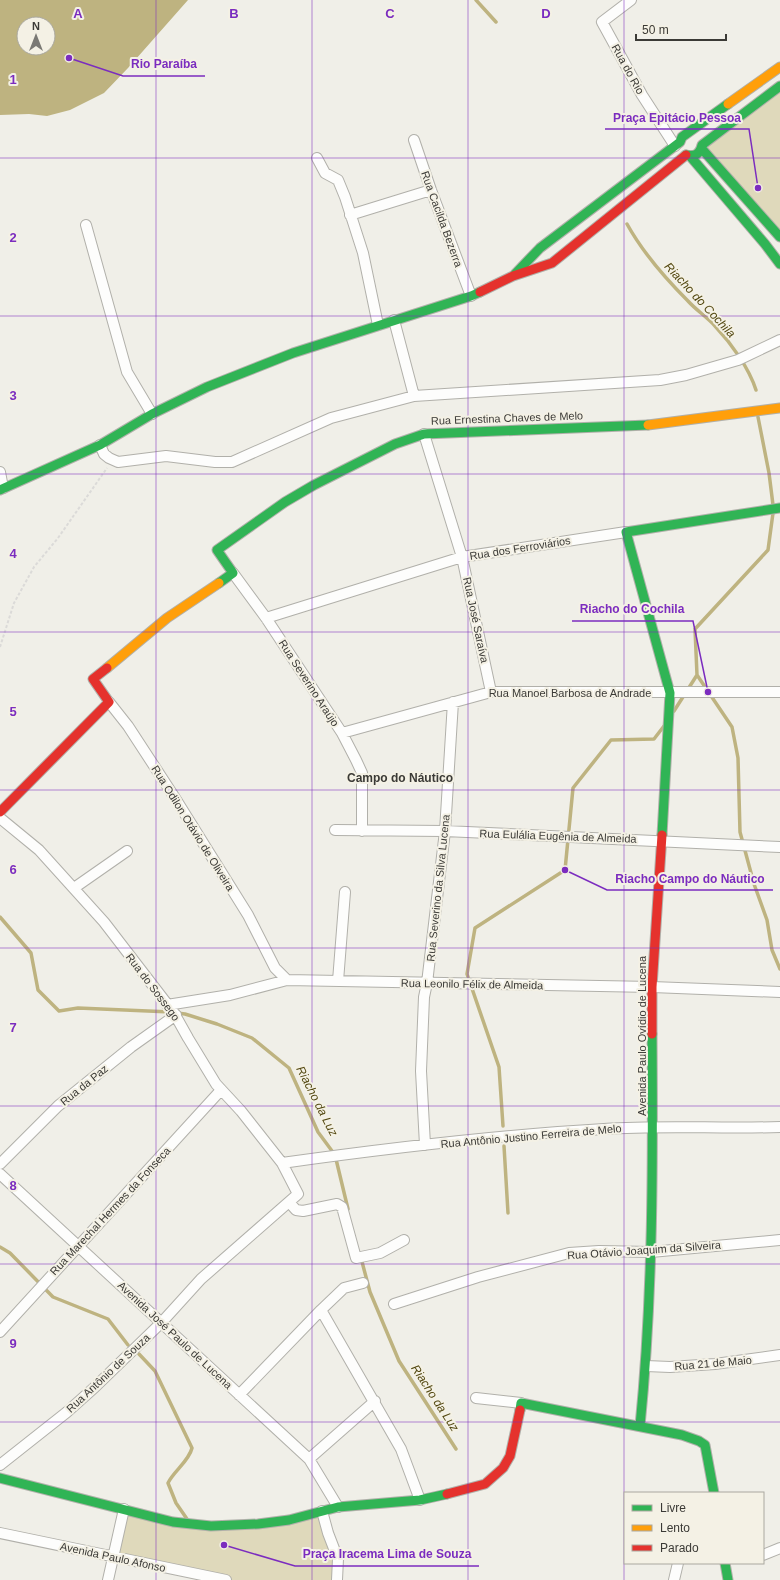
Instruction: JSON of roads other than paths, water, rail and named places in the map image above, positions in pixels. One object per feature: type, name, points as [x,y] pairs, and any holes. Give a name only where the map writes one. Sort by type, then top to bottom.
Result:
[{"type":"street","name":"Rua do Rio","points":[[631,0],[602,22],[642,94],[677,144]]},
{"type":"street","points":[[513,276],[540,248],[677,144],[682,137],[780,67]]},
{"type":"street","points":[[0,472],[2,489],[100,445],[152,414],[207,387],[286,355],[471,296],[513,276],[552,264],[688,156],[697,155],[702,147],[780,86]]},
{"type":"street","points":[[688,134],[696,135],[702,141],[702,147],[779,234],[776,245],[772,247],[766,244]]},
{"type":"street","name":"Rua Cacilda Bezerra","points":[[414,140],[471,296]]},
{"type":"street","points":[[677,144],[766,244],[780,264]]},
{"type":"street","points":[[317,158],[325,173],[338,180],[363,253],[378,325]]},
{"type":"street","points":[[350,215],[431,190]]},
{"type":"street","points":[[86,225],[127,372],[152,414]]},
{"type":"street","points":[[394,320],[414,396]]},
{"type":"street","points":[[100,445],[104,454],[112,461],[124,462],[166,456],[215,462],[232,462],[331,418],[414,396],[660,380],[686,375],[738,360],[780,340]]},
{"type":"street","name":"Rua Ernestina Chaves de Melo","points":[[217,550],[285,502],[314,485],[395,444],[424,434],[648,425],[780,408]]},
{"type":"street","name":"Rua José Saraíva","points":[[424,434],[462,557],[491,692]]},
{"type":"street","name":"Rua dos Ferroviários","points":[[266,618],[462,557],[780,508]]},
{"type":"street","name":"Avenida Paulo Ovídio de Lucena","points":[[626,532],[670,693],[652,987],[653,1127],[651,1252],[646,1366],[640,1426]]},
{"type":"street","name":"Rua Severino Araújo","points":[[217,550],[266,618],[342,733],[362,773],[362,831]]},
{"type":"street","name":"Rua Odilon Otávio de Oliveira","points":[[233,573],[167,618],[93,679],[128,726],[175,798],[248,915],[275,968],[287,980]]},
{"type":"street","name":"Rua Manoel Barbosa de Andrade","points":[[342,733],[491,692],[780,692]]},
{"type":"street","points":[[0,812],[109,702]]},
{"type":"street","name":"Rua Severino da Silva Lucena","points":[[425,1145],[421,1071],[424,997],[427,983],[445,831],[453,702]]},
{"type":"street","name":"Rua do Sossego","points":[[0,818],[39,850],[104,922],[176,1015],[188,1038],[221,1090],[241,1111],[282,1163],[298,1194]]},
{"type":"street","name":"Rua Eulália Eugênia de Almeida","points":[[335,830],[445,831],[780,847]]},
{"type":"street","points":[[74,888],[127,851]]},
{"type":"street","points":[[338,981],[345,892]]},
{"type":"street","name":"Rua Leonilo Félix de Almeida","points":[[167,1005],[230,995],[287,980],[652,987],[780,992]]},
{"type":"street","name":"Rua da Paz","points":[[0,1164],[58,1106],[131,1047],[176,1015]]},
{"type":"street","name":"Rua Marechal Hermes da Fonseca","points":[[0,1332],[221,1090]]},
{"type":"street","name":"Rua Antônio Justino Ferreira de Melo","points":[[282,1163],[523,1134],[653,1127],[780,1127]]},
{"type":"street","name":"Avenida José Paulo de Lucena","points":[[0,1174],[309,1459],[338,1506]]},
{"type":"street","name":"Rua Antônio de Souza","points":[[0,1465],[67,1412],[162,1322],[201,1279],[298,1194]]},
{"type":"street","points":[[289,1202],[296,1210],[303,1211],[336,1204],[342,1207],[356,1258],[380,1253],[404,1240]]},
{"type":"street","name":"Rua Otávio Joaquim da Silveira","points":[[394,1304],[484,1275],[569,1253],[651,1252],[780,1240]]},
{"type":"street","points":[[239,1394],[344,1288],[363,1283]]},
{"type":"street","points":[[321,1310],[401,1448],[420,1500]]},
{"type":"street","name":"Rua 21 de Maio","points":[[646,1366],[678,1367],[715,1364],[780,1355]]},
{"type":"street","points":[[476,1398],[521,1402],[682,1435],[704,1443],[707,1449],[714,1492]]},
{"type":"street","points":[[309,1459],[375,1401]]},
{"type":"street","points":[[0,1478],[173,1522],[211,1526],[258,1524],[289,1520],[338,1506],[420,1500],[485,1484],[500,1472],[510,1456],[521,1402]]},
{"type":"street","points":[[108,1580],[124,1509]]},
{"type":"street","points":[[322,1511],[338,1558],[337,1580]]},
{"type":"street","name":"Avenida Paulo Afonso","points":[[0,1533],[226,1580]]},
{"type":"street","points":[[764,1555],[780,1548]]},
{"type":"street","points":[[674,1580],[678,1564]]},
{"type":"street","points":[[728,1564],[728,1580]]},
{"type":"waterway","name":"Riacho do Cochila","points":[[476,0],[496,22]]},
{"type":"waterway","name":"Riacho do Cochila","points":[[627,224],[647,255],[663,274],[727,340],[749,373],[756,390]]},
{"type":"waterway","name":"Riacho do Cochila","points":[[758,417],[769,473],[773,505]]},
{"type":"waterway","name":"Riacho do Cochila","points":[[773,513],[768,550],[695,629],[697,675],[732,727],[738,758],[740,832],[754,884],[767,920],[772,950],[780,969]]},
{"type":"waterway","points":[[674,711],[697,675]]},
{"type":"waterway","points":[[503,1126],[499,1067],[467,974],[475,928],[565,870],[573,788],[611,740],[654,739],[664,726]]},
{"type":"waterway","name":"Riacho da Luz","points":[[0,917],[31,953],[38,990],[59,1011],[78,1008],[171,1012]]},
{"type":"waterway","name":"Riacho da Luz","points":[[177,1013],[217,1024],[252,1038],[289,1068],[318,1132],[335,1155],[348,1209]]},
{"type":"waterway","points":[[504,1146],[508,1213]]},
{"type":"waterway","points":[[0,1247],[10,1253],[53,1297],[108,1319],[128,1345]]},
{"type":"waterway","name":"Riacho da Luz","points":[[361,1258],[370,1292],[399,1361],[456,1449]]},
{"type":"waterway","points":[[139,1354],[155,1371],[192,1448],[185,1462],[168,1483],[176,1503],[187,1519]]},
{"type":"place","name":"Rio Paraíba","points":[[69,58]]},
{"type":"place","name":"Praça Epitácio Pessoa","points":[[758,188]]},
{"type":"place","name":"Riacho do Cochila","points":[[708,692]]},
{"type":"place","name":"Riacho Campo do Náutico","points":[[565,870]]},
{"type":"place","name":"Praça Iracema Lima de Souza","points":[[224,1545]]},
{"type":"district","name":"Campo do Náutico","points":[[400,778]]}]
